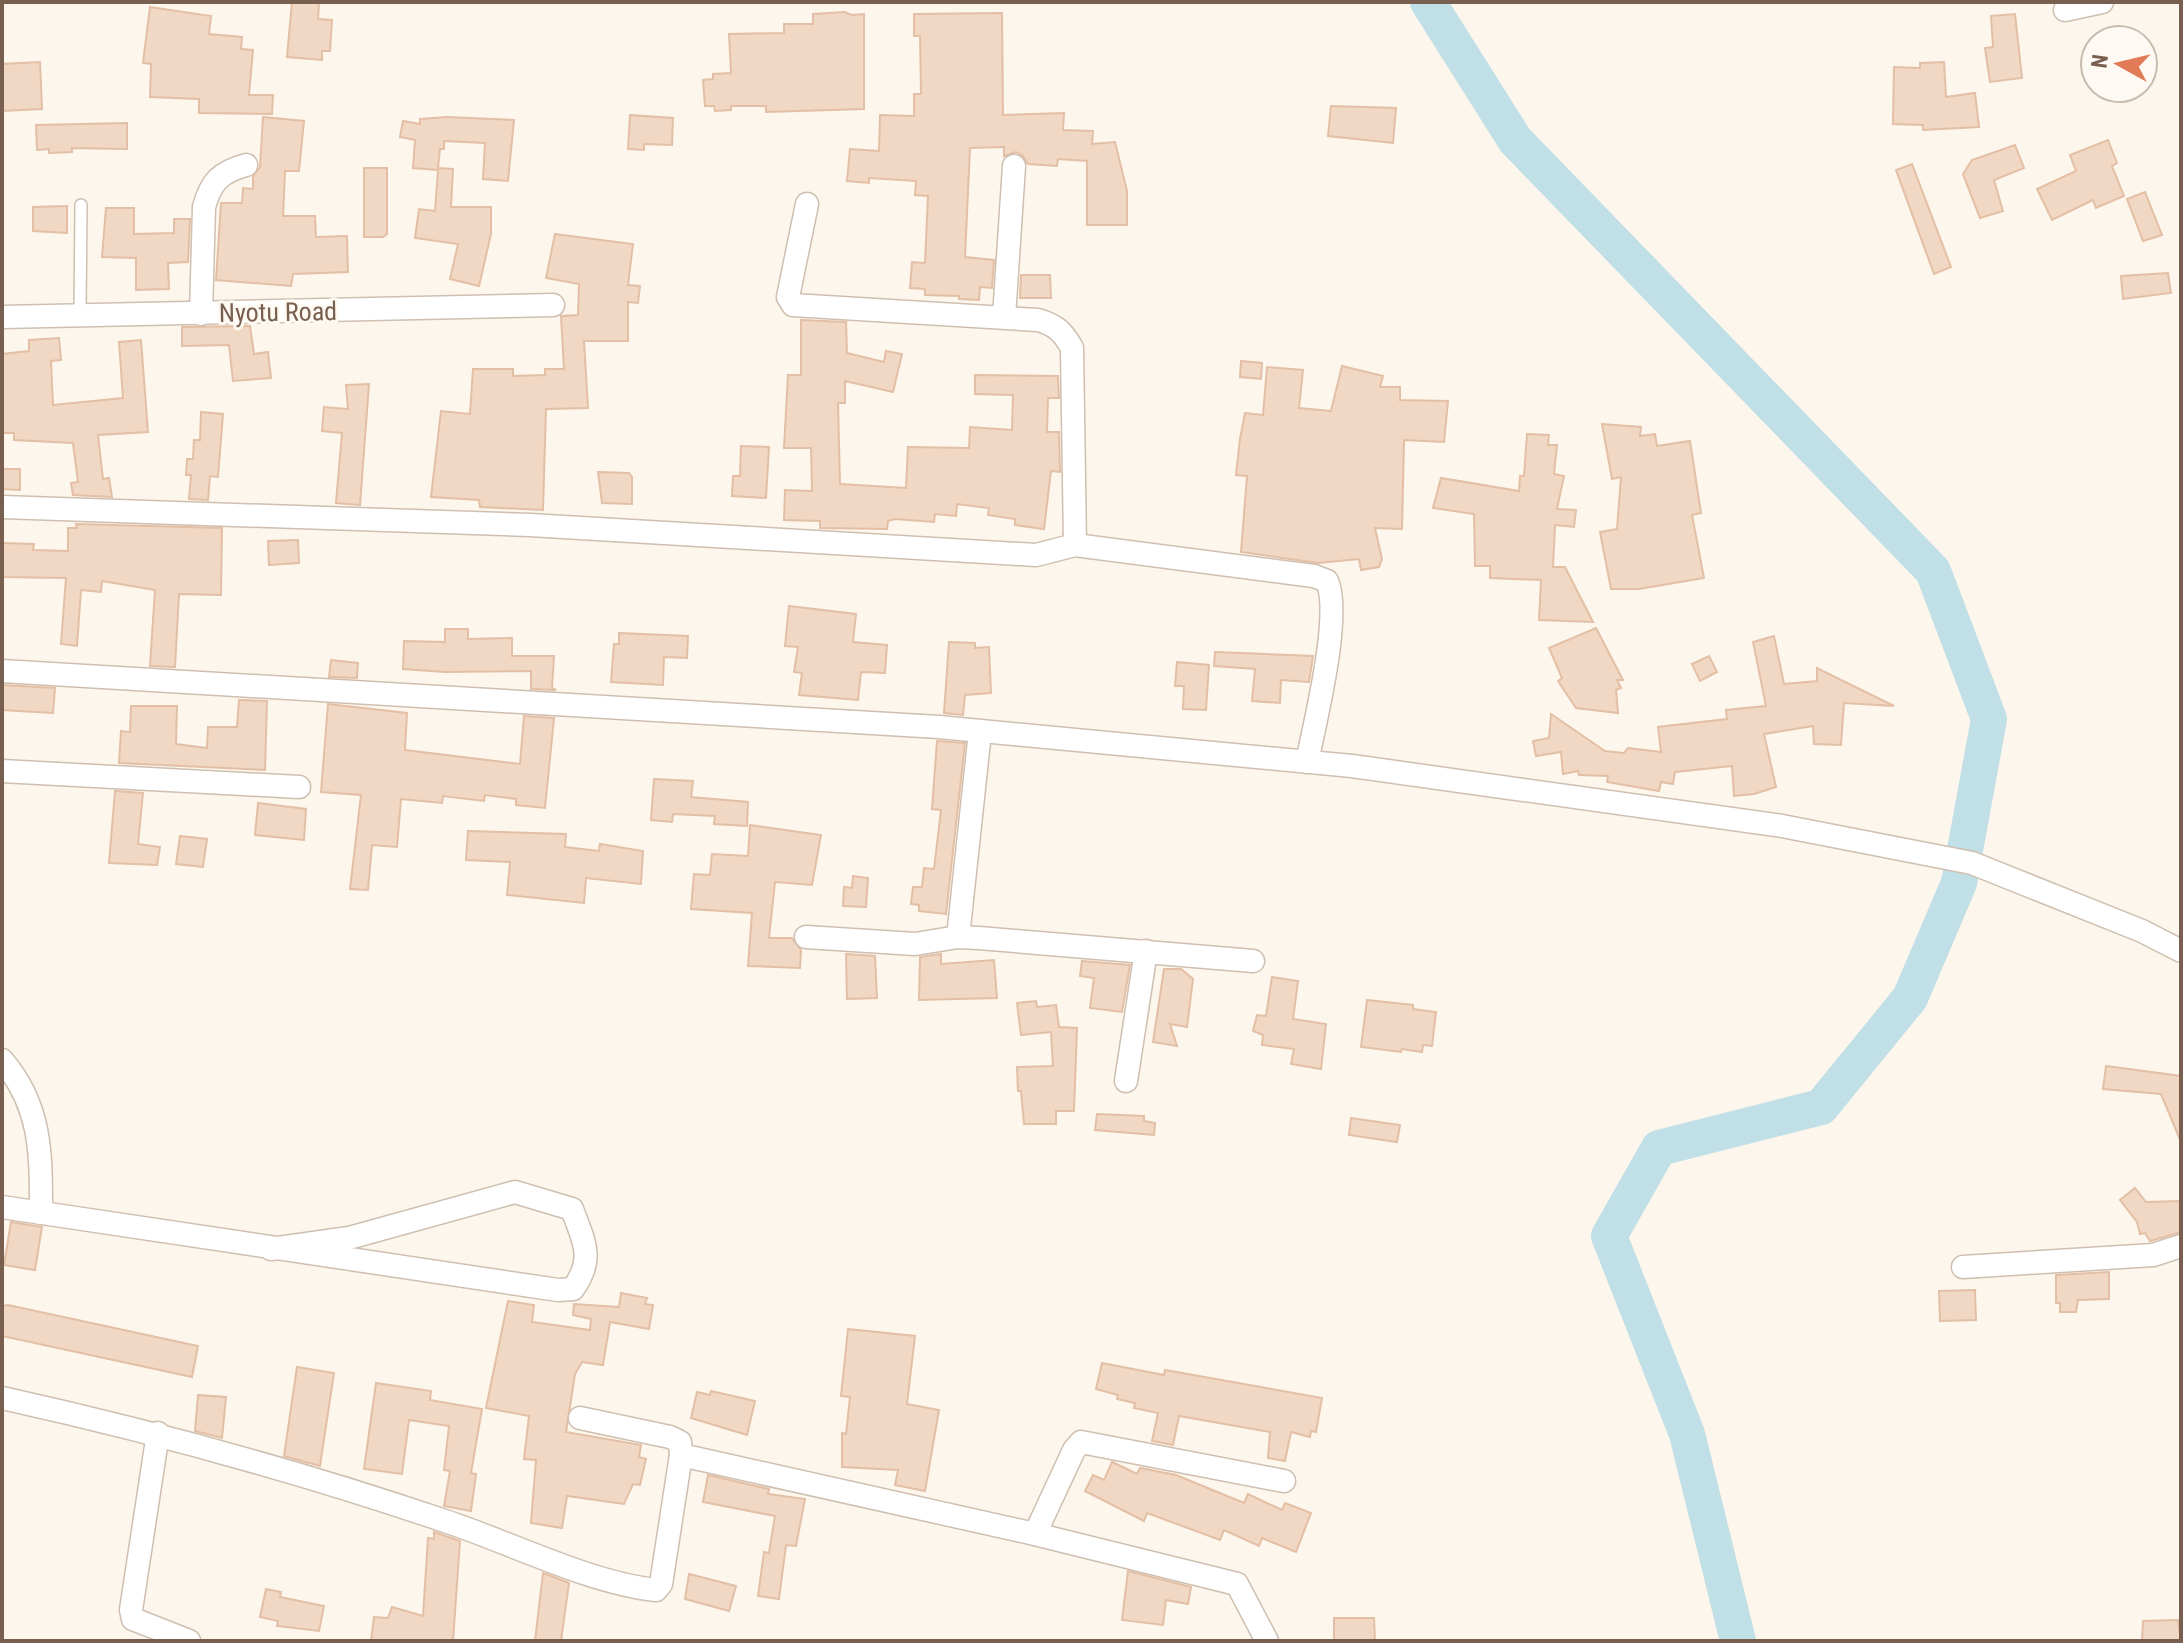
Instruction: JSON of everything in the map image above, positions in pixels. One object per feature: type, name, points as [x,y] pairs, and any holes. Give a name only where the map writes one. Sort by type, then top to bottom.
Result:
[{"type":"street","points":[[2065,10],[2102,2]]},
{"type":"street","points":[[201,314],[204,207],[208,192],[216,177],[246,165]]},
{"type":"street","points":[[1004,317],[1014,166]]},
{"type":"street","points":[[807,204],[788,297],[793,305],[1004,317],[1053,324],[1072,348],[1075,545]]},
{"type":"street","name":"Nyotu Road","points":[[2,317],[553,305]]},
{"type":"street","points":[[2,507],[530,525],[1036,555],[1075,545],[1314,576],[1327,581],[1332,592],[1328,650],[1307,762]]},
{"type":"street","points":[[2,671],[939,727],[1307,762],[1782,826],[1972,863],[2007,875],[2181,951]]},
{"type":"street","points":[[958,937],[980,732]]},
{"type":"street","points":[[2,771],[299,787]]},
{"type":"street","points":[[806,937],[915,944],[958,937],[1253,961]]},
{"type":"street","points":[[1126,1081],[1146,951]]},
{"type":"street","points":[[2,1060],[17,1078],[34,1112],[41,1146],[41,1213]]},
{"type":"street","points":[[2,1207],[271,1249],[558,1290],[573,1289],[586,1271],[587,1249],[572,1209],[515,1192],[349,1238],[271,1249]]},
{"type":"street","points":[[1963,1267],[2153,1255],[2181,1246]]},
{"type":"street","points":[[2,1398],[158,1433],[442,1519],[596,1574],[656,1590],[661,1584],[681,1455],[680,1442],[670,1437],[580,1418]]},
{"type":"street","points":[[158,1433],[131,1610],[133,1619],[142,1625],[189,1641]]},
{"type":"street","points":[[1035,1534],[1074,1450],[1081,1442],[1284,1481]]},
{"type":"street","points":[[681,1455],[1035,1534],[1237,1584],[1267,1641]]},
{"type":"lane","points":[[80,313],[81,205]]},
{"type":"building","points":[[292,2],[319,2],[318,19],[332,20],[330,51],[322,51],[322,60],[287,57]]},
{"type":"building","points":[[150,7],[211,16],[209,34],[242,37],[241,49],[253,50],[249,95],[273,95],[272,114],[199,113],[199,99],[150,97],[151,64],[143,63]]},
{"type":"building","points":[[1002,13],[1003,115],[1064,113],[1063,130],[1093,131],[1092,144],[1115,142],[1127,191],[1127,225],[1087,225],[1087,161],[1058,159],[1057,166],[1028,164],[1016,152],[1004,156],[1004,147],[970,148],[965,257],[994,260],[992,288],[980,287],[979,300],[925,295],[925,289],[910,288],[912,262],[925,263],[928,196],[915,195],[916,181],[869,178],[869,183],[847,181],[850,149],[879,151],[880,115],[914,116],[914,94],[921,94],[920,36],[914,36],[914,14]]},
{"type":"building","points":[[813,14],[864,14],[864,109],[766,112],[766,106],[731,106],[731,110],[715,111],[714,106],[705,106],[703,80],[713,79],[713,74],[731,73],[729,34],[784,33],[784,24],[813,24]]},
{"type":"building","points":[[2015,14],[2022,78],[1990,82],[1985,48],[1993,47],[1991,16]]},
{"type":"building","points":[[40,62],[42,109],[2,111],[2,64]]},
{"type":"building","points":[[1944,62],[1946,97],[1975,93],[1979,127],[1923,130],[1923,125],[1893,124],[1894,67],[1920,68],[1920,63]]},
{"type":"building","points":[[1331,106],[1396,108],[1393,143],[1328,136]]},
{"type":"building","points":[[630,115],[673,118],[672,145],[644,144],[644,150],[628,149]]},
{"type":"building","points":[[263,117],[304,121],[299,171],[285,171],[283,216],[315,216],[316,237],[347,236],[348,272],[293,274],[291,286],[216,280],[221,203],[242,203],[243,188],[253,189],[253,176],[260,167]]},
{"type":"building","points":[[420,119],[514,120],[508,181],[483,179],[485,143],[444,141],[444,149],[440,149],[438,168],[453,169],[451,207],[491,207],[491,234],[479,286],[450,279],[458,244],[415,238],[419,209],[435,211],[438,170],[413,168],[415,140],[400,137],[403,121],[420,124]]},
{"type":"building","points":[[127,123],[127,149],[72,148],[72,152],[49,153],[49,149],[37,150],[36,125]]},
{"type":"building","points":[[2108,140],[2117,163],[2112,166],[2124,196],[2096,208],[2093,200],[2052,220],[2037,189],[2076,171],[2070,155]]},
{"type":"building","points":[[2015,145],[2024,168],[1994,180],[2003,211],[1980,218],[1963,174],[1972,160]]},
{"type":"building","points":[[1912,164],[1951,267],[1934,274],[1896,170]]},
{"type":"building","points":[[364,168],[387,168],[387,234],[383,237],[364,237]]},
{"type":"building","points":[[2145,192],[2162,235],[2143,241],[2127,199]]},
{"type":"building","points":[[67,206],[67,233],[33,231],[33,207]]},
{"type":"building","points":[[106,208],[134,208],[134,234],[174,233],[174,219],[190,219],[188,262],[168,263],[169,289],[136,290],[136,258],[102,257]]},
{"type":"building","points":[[555,234],[633,244],[628,285],[640,286],[638,303],[628,302],[628,341],[584,341],[588,408],[546,409],[543,510],[480,507],[479,500],[431,497],[441,411],[470,414],[473,369],[513,369],[513,376],[545,375],[545,369],[564,369],[561,316],[578,315],[579,284],[546,278]]},
{"type":"building","points":[[2168,273],[2171,293],[2123,299],[2121,276]]},
{"type":"building","points":[[1021,275],[1050,275],[1051,298],[1020,298]]},
{"type":"building","points":[[801,320],[846,322],[847,353],[884,362],[886,351],[902,354],[893,392],[845,381],[845,403],[838,403],[840,484],[906,488],[908,447],[969,448],[970,427],[1012,430],[1013,395],[975,394],[975,375],[1058,376],[1059,398],[1048,398],[1047,432],[1059,432],[1060,472],[1051,471],[1044,529],[1015,525],[1015,519],[988,515],[989,508],[957,504],[956,516],[935,514],[934,522],[895,519],[888,521],[887,529],[820,528],[820,521],[784,520],[785,490],[812,491],[811,448],[784,448],[788,375],[801,375]]},
{"type":"building","points":[[250,326],[254,354],[268,352],[271,378],[233,381],[229,345],[182,346],[182,327]]},
{"type":"building","points":[[59,338],[61,360],[51,361],[53,405],[123,398],[119,342],[141,340],[148,432],[98,435],[103,479],[109,478],[112,497],[73,495],[71,483],[78,482],[73,443],[14,440],[14,433],[2,433],[2,354],[29,351],[29,340]]},
{"type":"building","points":[[1241,361],[1262,363],[1261,379],[1240,377]]},
{"type":"building","points":[[1342,366],[1383,376],[1380,387],[1400,387],[1400,400],[1448,401],[1444,442],[1404,440],[1402,529],[1375,528],[1382,559],[1379,567],[1361,570],[1359,559],[1318,563],[1241,552],[1247,476],[1236,475],[1240,439],[1245,413],[1263,415],[1267,367],[1303,370],[1299,408],[1331,411]]},
{"type":"building","points":[[369,384],[360,505],[336,503],[342,433],[322,431],[324,407],[348,409],[346,385]]},
{"type":"building","points":[[201,412],[223,414],[218,477],[210,476],[208,500],[189,499],[191,475],[186,475],[187,459],[193,459],[194,440],[200,440]]},
{"type":"building","points":[[1602,424],[1641,427],[1640,436],[1655,434],[1657,446],[1690,441],[1701,513],[1692,515],[1704,578],[1639,589],[1611,589],[1600,532],[1617,529],[1621,477],[1612,479]]},
{"type":"building","points":[[1527,434],[1549,435],[1548,445],[1557,445],[1554,474],[1564,476],[1557,509],[1576,510],[1574,527],[1555,525],[1553,567],[1565,567],[1593,622],[1539,620],[1541,580],[1490,578],[1490,566],[1475,566],[1474,514],[1433,508],[1441,478],[1519,491],[1520,476],[1524,476]]},
{"type":"building","points":[[741,446],[769,447],[766,498],[732,496],[733,476],[740,476]]},
{"type":"building","points":[[2,469],[20,469],[20,490],[2,489]]},
{"type":"building","points":[[598,472],[629,473],[632,477],[632,504],[602,503]]},
{"type":"building","points":[[76,524],[222,528],[221,595],[179,594],[175,667],[150,666],[155,590],[102,581],[101,592],[81,590],[77,646],[61,644],[66,578],[2,577],[2,543],[34,544],[33,550],[68,551],[68,528],[77,528]]},
{"type":"building","points":[[298,540],[299,563],[269,565],[268,541]]},
{"type":"building","points":[[789,606],[856,614],[853,642],[887,645],[885,673],[861,672],[858,700],[799,695],[802,673],[794,672],[798,647],[785,646]]},
{"type":"building","points":[[1596,628],[1623,680],[1617,680],[1621,688],[1616,690],[1618,713],[1576,708],[1558,681],[1562,678],[1549,648]]},
{"type":"building","points":[[445,629],[468,629],[468,639],[512,638],[512,656],[554,656],[552,688],[556,690],[531,689],[531,671],[403,669],[404,641],[445,642]]},
{"type":"building","points":[[619,633],[688,636],[687,658],[664,657],[663,685],[611,682],[614,644],[619,644]]},
{"type":"building","points":[[1774,636],[1784,684],[1817,681],[1817,668],[1894,706],[1844,703],[1841,745],[1814,744],[1813,726],[1764,734],[1776,787],[1754,794],[1734,796],[1732,766],[1675,772],[1673,784],[1661,782],[1659,791],[1607,782],[1608,776],[1579,775],[1578,771],[1563,774],[1561,752],[1536,756],[1533,741],[1549,738],[1551,714],[1605,751],[1624,753],[1628,748],[1661,752],[1658,727],[1727,719],[1726,710],[1766,706],[1753,642]]},
{"type":"building","points":[[949,642],[975,643],[975,648],[989,647],[991,693],[965,695],[963,715],[944,713]]},
{"type":"building","points":[[1215,652],[1313,656],[1309,682],[1281,680],[1280,703],[1252,701],[1255,669],[1214,666]]},
{"type":"building","points":[[1709,656],[1717,672],[1700,681],[1692,664]]},
{"type":"building","points":[[331,660],[358,663],[357,678],[329,677]]},
{"type":"building","points":[[1177,662],[1209,665],[1206,710],[1183,709],[1184,686],[1175,686]]},
{"type":"building","points":[[2,685],[55,688],[53,713],[2,710]]},
{"type":"building","points":[[239,700],[267,701],[265,770],[119,763],[121,731],[130,732],[131,706],[177,706],[176,744],[207,748],[208,727],[237,727]]},
{"type":"building","points":[[328,704],[407,713],[405,750],[520,764],[524,716],[554,718],[545,808],[516,805],[516,799],[485,795],[484,801],[443,796],[442,803],[401,799],[397,847],[372,845],[368,890],[350,889],[361,795],[321,792]]},
{"type":"building","points":[[937,741],[965,743],[946,914],[919,911],[919,905],[911,904],[913,887],[922,887],[924,868],[934,869],[941,810],[932,809]]},
{"type":"building","points":[[654,779],[693,781],[691,797],[748,802],[747,826],[714,824],[715,816],[673,814],[672,822],[651,820]]},
{"type":"building","points":[[115,791],[143,793],[138,844],[160,847],[157,865],[109,863]]},
{"type":"building","points":[[258,803],[306,809],[304,840],[255,835]]},
{"type":"building","points":[[750,825],[821,835],[812,885],[775,882],[769,938],[792,938],[801,950],[800,968],[748,966],[752,913],[691,909],[694,874],[710,875],[712,854],[748,856]]},
{"type":"building","points":[[468,831],[566,834],[565,847],[599,851],[600,844],[643,851],[641,884],[586,878],[584,903],[507,895],[510,862],[466,860]]},
{"type":"building","points":[[180,836],[207,839],[203,867],[176,864]]},
{"type":"building","points":[[853,876],[868,878],[866,907],[843,906],[844,887],[852,888]]},
{"type":"building","points":[[846,954],[875,956],[877,998],[847,999]]},
{"type":"building","points":[[941,954],[941,964],[994,960],[997,998],[919,1000],[920,957]]},
{"type":"building","points":[[1082,961],[1130,965],[1122,1012],[1090,1008],[1094,978],[1080,976]]},
{"type":"building","points":[[1164,969],[1181,969],[1193,979],[1187,1027],[1170,1024],[1177,1046],[1153,1042]]},
{"type":"building","points":[[1272,977],[1298,981],[1293,1019],[1326,1024],[1321,1069],[1291,1064],[1294,1049],[1262,1045],[1263,1035],[1253,1031],[1257,1015],[1266,1016]]},
{"type":"building","points":[[1367,1000],[1413,1005],[1413,1009],[1436,1012],[1432,1046],[1423,1045],[1422,1052],[1361,1047]]},
{"type":"building","points":[[1036,1001],[1037,1007],[1056,1005],[1059,1027],[1077,1028],[1074,1111],[1056,1111],[1056,1124],[1024,1124],[1021,1091],[1018,1091],[1017,1067],[1053,1066],[1051,1032],[1021,1035],[1017,1003]]},
{"type":"building","points":[[2106,1066],[2181,1076],[2181,1142],[2161,1094],[2103,1089]]},
{"type":"building","points":[[1097,1114],[1144,1116],[1144,1121],[1155,1123],[1154,1135],[1095,1130]]},
{"type":"building","points":[[1351,1118],[1400,1125],[1397,1142],[1349,1135]]},
{"type":"building","points":[[2135,1188],[2146,1202],[2181,1201],[2181,1232],[2150,1241],[2145,1233],[2140,1234],[2137,1222],[2120,1200]]},
{"type":"building","points":[[11,1222],[42,1227],[35,1270],[4,1265]]},
{"type":"building","points":[[2109,1272],[2109,1299],[2078,1300],[2076,1312],[2060,1312],[2060,1303],[2056,1303],[2056,1275]]},
{"type":"building","points":[[1975,1290],[1976,1320],[1940,1321],[1939,1291]]},
{"type":"building","points":[[621,1293],[647,1298],[645,1304],[653,1305],[649,1329],[610,1322],[603,1365],[582,1362],[575,1374],[566,1432],[641,1445],[639,1457],[646,1459],[640,1485],[633,1484],[624,1504],[567,1496],[562,1528],[531,1523],[536,1460],[524,1459],[529,1416],[486,1408],[508,1301],[534,1305],[532,1322],[590,1330],[591,1319],[573,1315],[574,1304],[619,1307]]},
{"type":"building","points":[[2,1306],[198,1346],[192,1377],[2,1336]]},
{"type":"building","points":[[848,1329],[915,1336],[907,1404],[939,1410],[925,1491],[895,1485],[898,1470],[842,1467],[842,1433],[846,1434],[850,1397],[841,1396]]},
{"type":"building","points":[[1102,1363],[1164,1375],[1165,1370],[1322,1398],[1316,1432],[1311,1431],[1310,1437],[1291,1432],[1285,1461],[1268,1458],[1270,1432],[1179,1416],[1173,1445],[1152,1441],[1158,1413],[1134,1408],[1135,1403],[1096,1389]]},
{"type":"building","points":[[297,1367],[334,1373],[320,1466],[284,1456]]},
{"type":"building","points":[[376,1383],[431,1391],[430,1400],[482,1409],[471,1473],[476,1474],[471,1511],[444,1506],[450,1471],[444,1470],[449,1426],[409,1420],[402,1474],[364,1469]]},
{"type":"building","points":[[711,1391],[755,1401],[747,1435],[691,1418],[697,1392],[710,1395]]},
{"type":"building","points":[[198,1395],[226,1397],[222,1438],[195,1431]]},
{"type":"building","points":[[1112,1462],[1137,1474],[1140,1468],[1176,1475],[1244,1503],[1248,1494],[1282,1510],[1285,1503],[1311,1513],[1296,1552],[1262,1538],[1259,1546],[1224,1530],[1220,1540],[1147,1513],[1144,1521],[1085,1491],[1093,1475],[1104,1480]]},
{"type":"building","points":[[708,1475],[769,1489],[768,1494],[805,1499],[796,1546],[786,1545],[779,1599],[758,1596],[764,1552],[769,1553],[775,1516],[703,1502]]},
{"type":"building","points":[[434,1532],[460,1541],[453,1641],[371,1641],[374,1617],[388,1618],[392,1607],[423,1616],[428,1538],[434,1539]]},
{"type":"building","points":[[1128,1571],[1191,1587],[1188,1604],[1166,1600],[1163,1625],[1122,1620]]},
{"type":"building","points":[[543,1573],[569,1583],[561,1641],[535,1641]]},
{"type":"building","points":[[689,1574],[736,1586],[729,1611],[685,1599]]},
{"type":"building","points":[[266,1589],[281,1592],[280,1597],[324,1606],[319,1631],[277,1626],[278,1621],[260,1617]]},
{"type":"building","points":[[1334,1618],[1374,1618],[1375,1641],[1334,1641]]},
{"type":"building","points":[[2178,1620],[2181,1641],[2142,1641],[2143,1621]]},
{"type":"waterway","points":[[1428,2],[1515,140],[1933,571],[1989,719],[1959,883],[1910,998],[1821,1107],[1659,1148],[1609,1236],[1687,1434],[1738,1641]]}]
